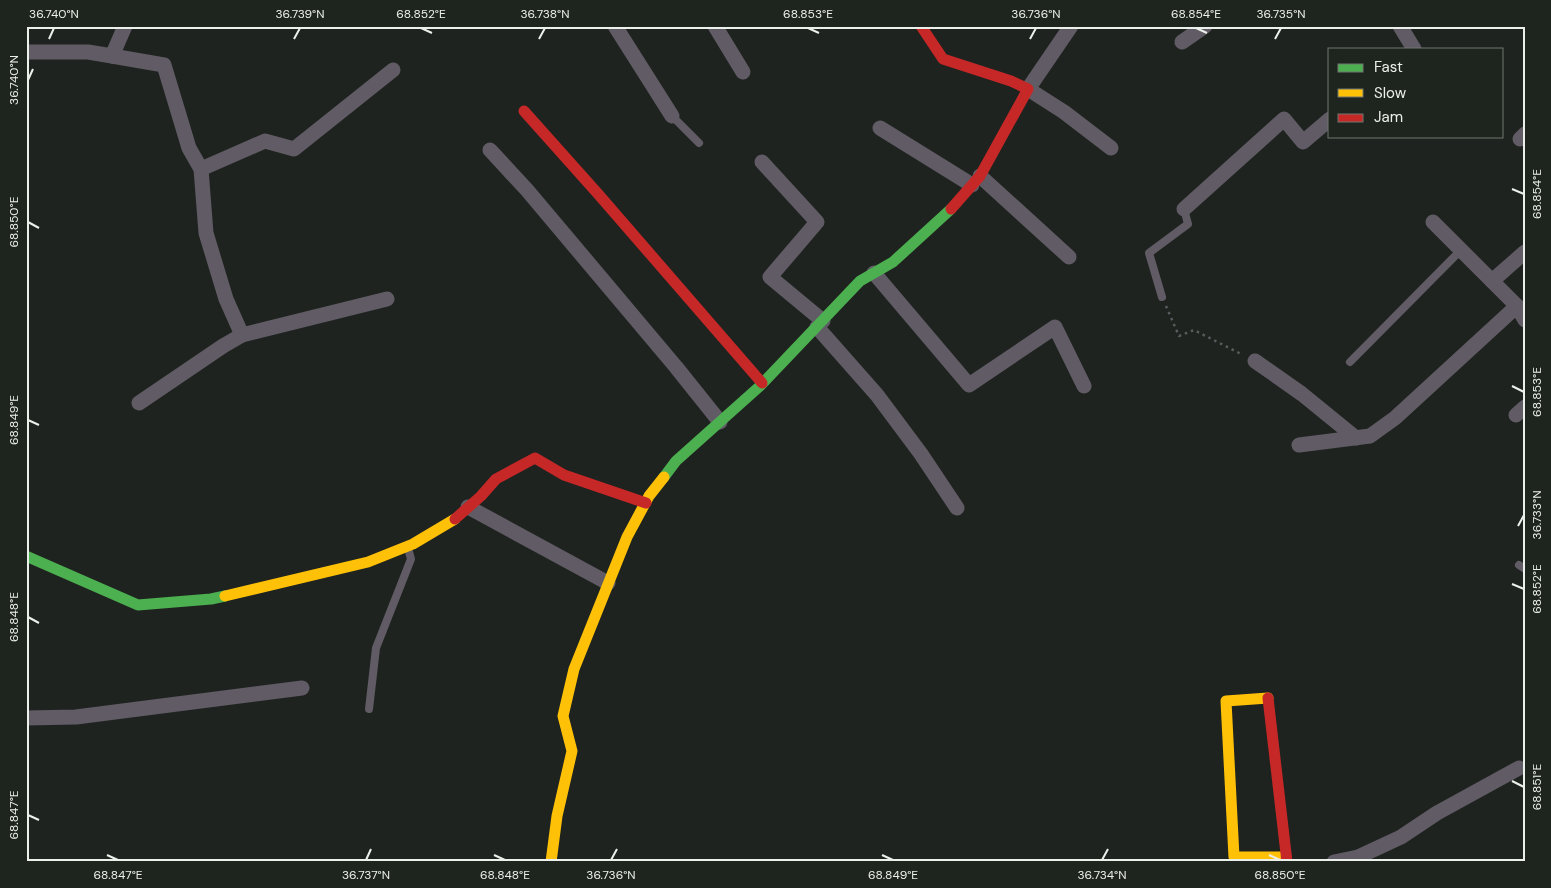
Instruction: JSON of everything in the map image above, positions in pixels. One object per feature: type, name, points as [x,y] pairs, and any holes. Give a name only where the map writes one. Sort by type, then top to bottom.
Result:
[{"type":"street","points":[[112,56],[125,26]]},
{"type":"street","points":[[615,26],[672,116]]},
{"type":"street","points":[[715,26],[743,72]]},
{"type":"street","points":[[551,862],[557,816],[572,751],[563,716],[574,669],[628,537],[649,496],[676,460],[762,383],[860,281],[893,262],[947,213],[976,181],[1028,89],[1071,26]]},
{"type":"street","points":[[1182,42],[1205,26]]},
{"type":"street","points":[[1400,26],[1413,48]]},
{"type":"street","points":[[926,30],[943,59],[1010,81],[1028,89],[1064,112],[1111,148]]},
{"type":"street","points":[[26,52],[88,52],[164,65],[189,148],[201,169],[206,233],[226,299],[242,335]]},
{"type":"street","points":[[201,169],[265,141],[294,149],[393,70]]},
{"type":"street","points":[[524,111],[762,383]]},
{"type":"street","points":[[1184,209],[1284,119],[1303,142],[1328,121]]},
{"type":"street","points":[[880,128],[976,181],[1069,257]]},
{"type":"street","points":[[490,150],[527,190],[720,422]]},
{"type":"street","points":[[762,162],[817,222],[770,277],[820,324],[922,454],[957,508]]},
{"type":"street","points":[[1433,222],[1517,306],[1525,320]]},
{"type":"street","points":[[1492,281],[1525,252]]},
{"type":"street","points":[[874,273],[970,384],[1055,327],[1084,386]]},
{"type":"street","points":[[139,403],[242,335],[387,299]]},
{"type":"street","points":[[1299,445],[1370,436],[1395,418],[1517,306]]},
{"type":"street","points":[[1255,361],[1302,394],[1356,438]]},
{"type":"street","points":[[26,556],[138,605],[211,599],[368,562],[407,546],[452,522],[496,479],[535,458],[564,475],[646,503]]},
{"type":"street","points":[[468,507],[608,584]]},
{"type":"street","points":[[26,718],[76,717],[302,688]]},
{"type":"street","points":[[1268,698],[1287,859],[1234,857],[1226,700],[1268,698]]},
{"type":"street","points":[[1334,862],[1358,857],[1400,837],[1437,813],[1519,768]]},
{"type":"lane","points":[[672,116],[699,143]]},
{"type":"lane","points":[[1162,297],[1149,253],[1188,224],[1184,209]]},
{"type":"lane","points":[[1350,362],[1461,250]]},
{"type":"lane","points":[[368,709],[376,648],[411,559],[407,546]]},
{"type":"path","points":[[1162,297],[1179,336],[1194,330],[1255,361]]},
{"type":"traffic: fast","points":[[664,477],[676,461],[760,386],[860,281],[893,262],[951,209]]},
{"type":"traffic: fast","points":[[26,556],[138,605],[211,599],[225,596]]},
{"type":"traffic: slow","points":[[551,862],[557,816],[572,751],[563,716],[574,669],[627,537],[649,496],[664,477]]},
{"type":"traffic: slow","points":[[225,596],[368,562],[413,544],[455,519]]},
{"type":"traffic: slow","points":[[1268,698],[1226,701],[1234,857],[1286,857]]},
{"type":"traffic: jam","points":[[921,26],[943,59],[1011,81],[1028,89],[980,176],[951,209]]},
{"type":"traffic: jam","points":[[524,111],[762,383]]},
{"type":"traffic: jam","points":[[455,519],[481,496],[496,479],[535,458],[564,475],[646,503]]},
{"type":"traffic: jam","points":[[1268,698],[1287,862]]}]
